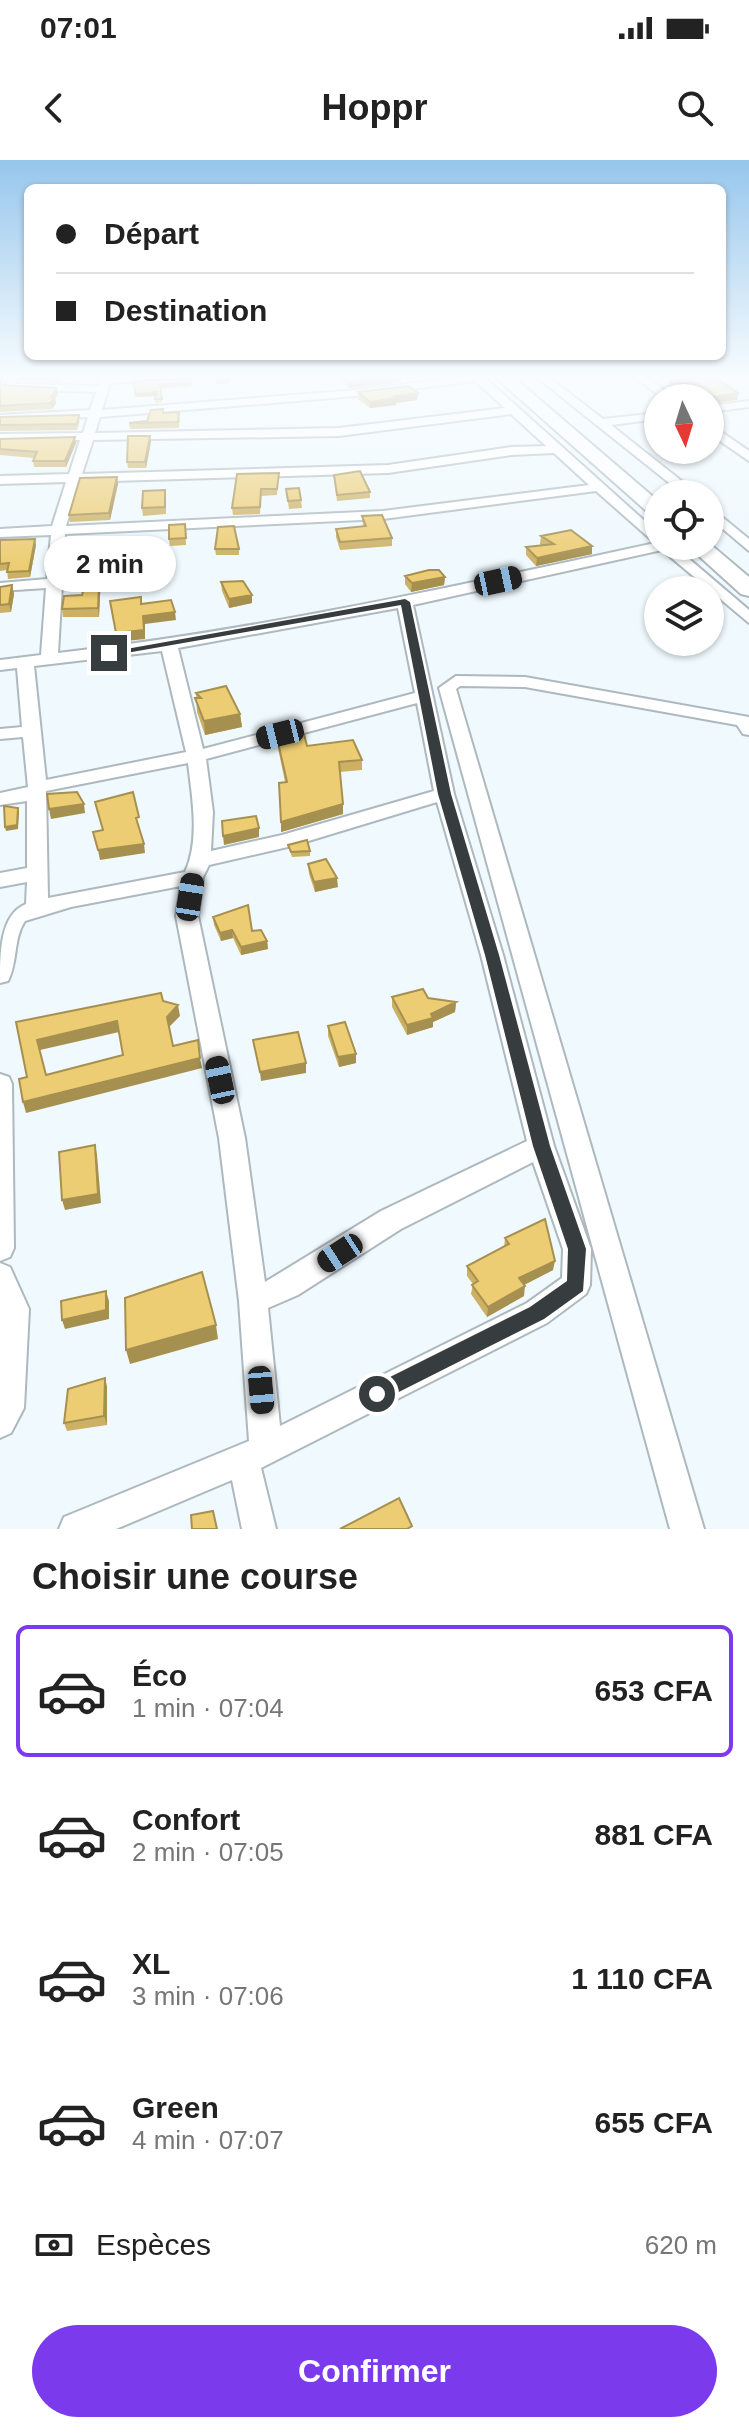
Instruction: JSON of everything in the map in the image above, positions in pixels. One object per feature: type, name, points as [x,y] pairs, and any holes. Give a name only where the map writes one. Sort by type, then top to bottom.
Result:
[{"type":"main road","points":[[575,439],[644,499]]},
{"type":"main road","points":[[593,439],[644,481]]},
{"type":"main road","points":[[724,550],[749,571]]},
{"type":"main road","points":[[715,560],[749,589]]},
{"type":"street","points":[[49,660],[58,528],[87,439]]},
{"type":"street","points":[[548,439],[644,527]]},
{"type":"street","points":[[622,439],[673,480]]},
{"type":"street","points":[[725,439],[749,457]]},
{"type":"street","points":[[0,480],[388,469],[511,451],[559,449]]},
{"type":"street","points":[[0,533],[383,515],[600,487]]},
{"type":"street","points":[[724,524],[749,547]]},
{"type":"street","points":[[0,665],[169,645],[405,602],[644,550]]},
{"type":"street","points":[[681,560],[749,618]]},
{"type":"street","points":[[0,587],[54,583]]},
{"type":"street","points":[[76,1529],[254,1454],[537,1313],[576,1285],[577,1249],[541,1146],[492,955],[444,794],[405,602]]},
{"type":"street","points":[[169,645],[196,756],[203,812],[197,869],[187,916],[232,1138],[253,1301],[254,1454],[259,1529]]},
{"type":"street","points":[[25,663],[37,791],[37,906]]},
{"type":"street","points":[[687,1529],[447,688],[456,681],[525,682],[747,724]]},
{"type":"street","points":[[0,799],[196,756],[426,695]]},
{"type":"street","points":[[0,734],[32,731]]},
{"type":"street","points":[[0,975],[10,927],[18,914],[37,906],[142,890],[285,841],[444,794]]},
{"type":"street","points":[[0,880],[39,873]]},
{"type":"street","points":[[0,1084],[0,1248]]},
{"type":"street","points":[[253,1301],[288,1286],[391,1220],[541,1146]]},
{"type":"street","points":[[0,1276],[7,1310],[8,1408],[0,1422]]},
{"type":"building","points":[[0,439],[74,439],[65,461],[33,461],[37,452],[0,449]]},
{"type":"building","points":[[128,439],[149,439],[145,462],[127,462]]},
{"type":"building","points":[[360,471],[370,492],[337,495],[334,475]]},
{"type":"building","points":[[279,473],[277,489],[261,489],[260,507],[232,508],[237,474]]},
{"type":"building","points":[[117,477],[109,513],[69,515],[80,478]]},
{"type":"building","points":[[299,488],[301,500],[288,501],[286,489]]},
{"type":"building","points":[[165,490],[165,507],[142,508],[143,491]]},
{"type":"building","points":[[382,515],[392,538],[340,542],[336,529],[366,526],[362,516]]},
{"type":"building","points":[[185,524],[186,538],[169,539],[169,525]]},
{"type":"building","points":[[234,526],[239,549],[215,549],[218,527]]},
{"type":"building","points":[[571,530],[592,546],[537,558],[526,547],[554,544],[541,536]]},
{"type":"building","points":[[35,539],[29,571],[7,572],[9,563],[0,564],[0,540]]},
{"type":"building","points":[[95,544],[101,545],[98,608],[62,609],[64,596],[82,595]]},
{"type":"building","points":[[439,570],[445,577],[412,583],[405,576]]},
{"type":"building","points":[[243,581],[252,595],[229,599],[221,582]]},
{"type":"building","points":[[12,585],[9,604],[0,605],[0,587]]},
{"type":"building","points":[[141,597],[141,604],[171,600],[175,612],[143,616],[144,630],[116,633],[110,601]]},
{"type":"building","points":[[226,686],[240,714],[204,721],[195,698],[201,698],[196,693]]},
{"type":"building","points":[[304,734],[307,746],[353,740],[362,760],[339,762],[343,804],[281,822],[279,783],[287,782],[277,738]]},
{"type":"building","points":[[77,792],[84,804],[49,809],[47,794]]},
{"type":"building","points":[[133,792],[139,817],[136,818],[144,844],[98,850],[93,832],[103,830],[95,802]]},
{"type":"building","points":[[4,806],[18,808],[17,825],[5,827]]},
{"type":"building","points":[[256,816],[259,828],[223,836],[222,821]]},
{"type":"building","points":[[307,840],[310,851],[291,852],[288,845]]},
{"type":"building","points":[[326,859],[337,878],[314,882],[308,864]]},
{"type":"building","points":[[248,905],[252,931],[261,930],[267,941],[241,947],[232,930],[220,933],[213,917]]},
{"type":"building","points":[[423,989],[428,998],[456,1002],[431,1014],[433,1018],[407,1025],[392,997]]},
{"type":"building","points":[[161,993],[163,1001],[178,1005],[167,1017],[173,1046],[198,1040],[200,1058],[23,1102],[19,1079],[27,1077],[16,1022]],"holes":[[[117,1021],[123,1055],[46,1075],[37,1040]]]},
{"type":"building","points":[[345,1022],[356,1054],[338,1057],[328,1026]]},
{"type":"building","points":[[298,1032],[306,1063],[260,1072],[253,1040]]},
{"type":"building","points":[[95,1145],[98,1194],[62,1200],[59,1152]]},
{"type":"building","points":[[545,1219],[555,1261],[519,1278],[525,1286],[488,1307],[472,1285],[478,1281],[467,1266],[509,1244],[505,1238]]},
{"type":"building","points":[[202,1272],[216,1325],[126,1350],[125,1298]]},
{"type":"building","points":[[106,1291],[106,1310],[62,1320],[61,1301]]},
{"type":"building","points":[[105,1378],[104,1416],[64,1423],[68,1389]]},
{"type":"building","points":[[399,1498],[412,1526],[407,1529],[340,1529]]},
{"type":"building","points":[[213,1511],[217,1529],[192,1529],[191,1515]]},
{"type":"route","points":[[109,653],[405,602],[444,794],[492,955],[541,1146],[577,1249],[576,1285],[537,1313],[377,1394]]}]
